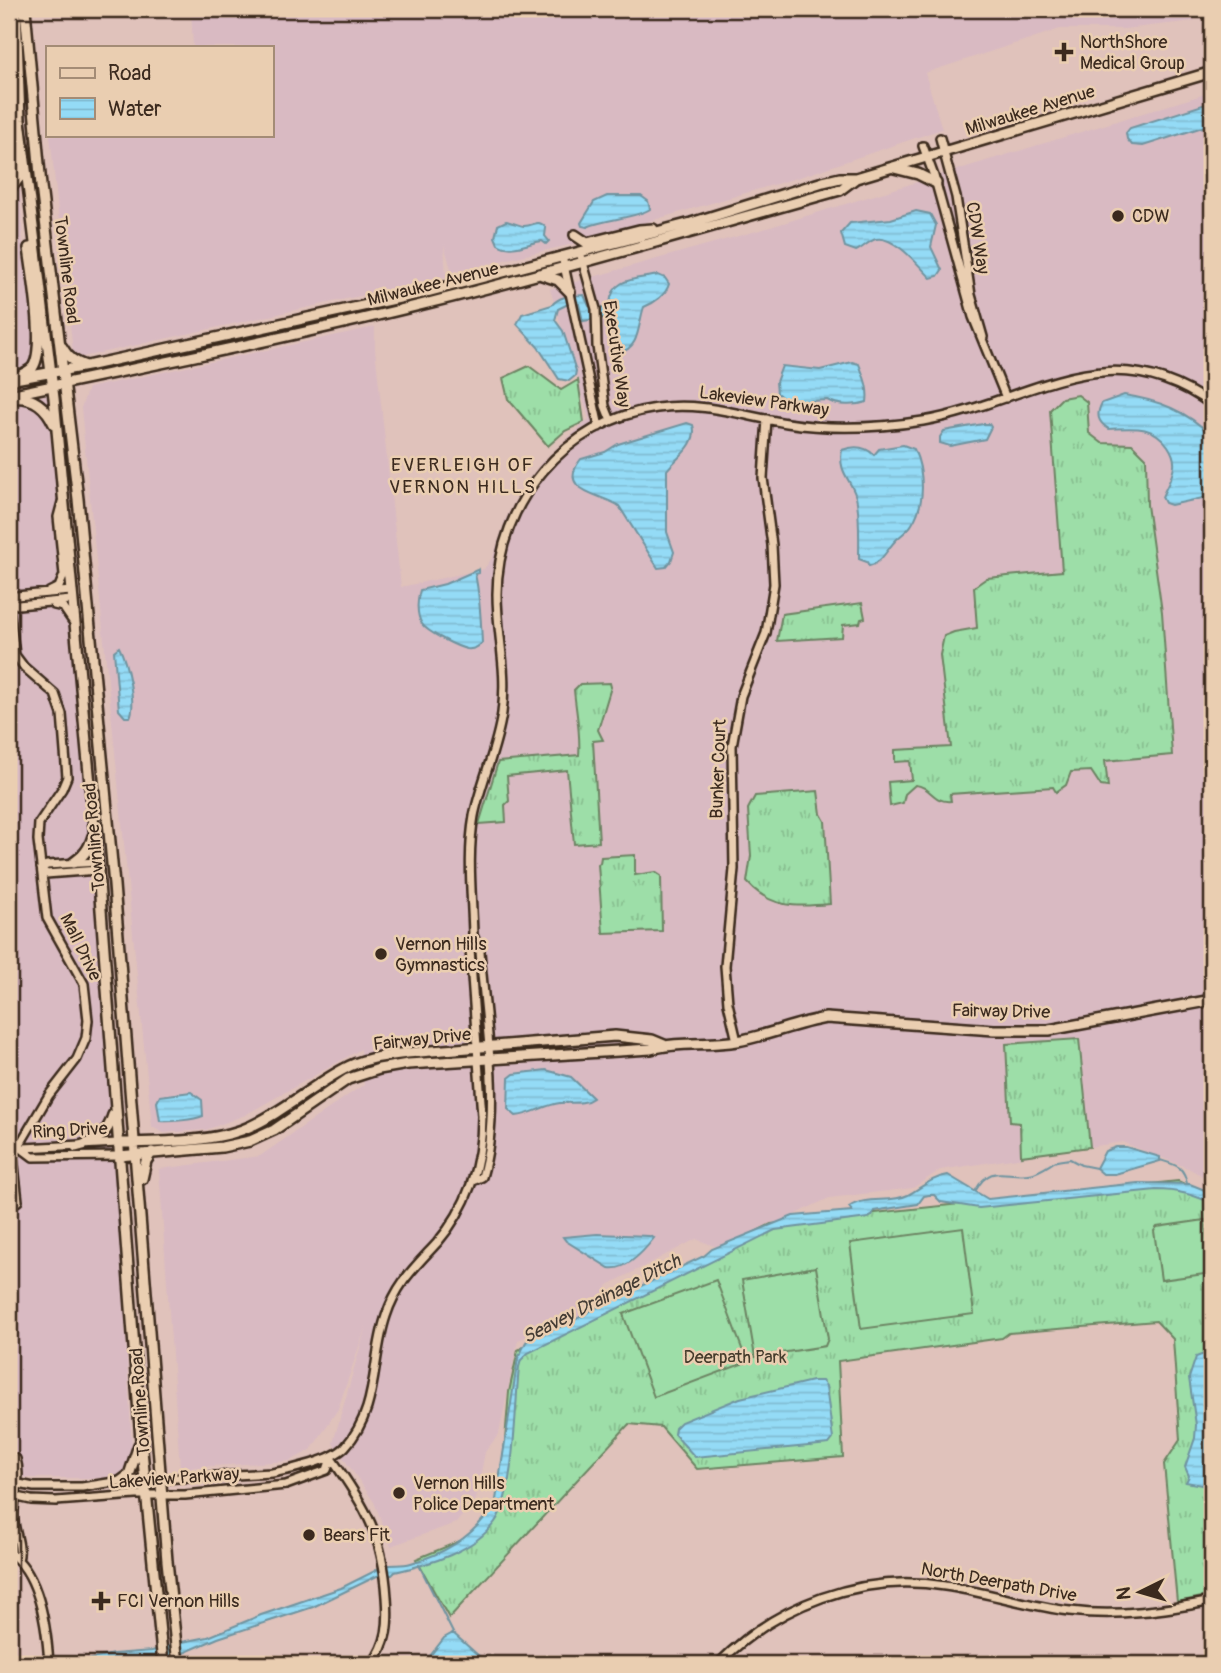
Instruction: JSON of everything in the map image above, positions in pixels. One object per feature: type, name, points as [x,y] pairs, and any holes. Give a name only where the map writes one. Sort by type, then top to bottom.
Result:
[{"type":"main road","name":"Townline Road","points":[[16,9],[22,24],[66,384],[114,885],[162,1495],[178,1664]]},
{"type":"main road","name":"Townline Road","points":[[25,9],[18,92],[57,429],[97,866],[141,1440],[163,1664]]},
{"type":"main road","name":"Milwaukee Avenue","points":[[9,397],[430,302],[564,267],[582,257],[823,182],[856,178],[1212,72]]},
{"type":"main road","points":[[9,190],[19,178],[14,104],[18,92]]},
{"type":"main road","points":[[892,167],[918,174],[936,183]]},
{"type":"main road","name":"Milwaukee Avenue","points":[[12,379],[88,366],[427,292],[562,256],[582,257],[840,190],[856,178]]},
{"type":"main road","points":[[12,379],[33,367],[37,357],[38,323],[26,221],[30,204]]},
{"type":"main road","points":[[575,235],[587,243],[639,230],[673,228]]},
{"type":"main road","points":[[537,274],[558,280],[570,293]]},
{"type":"main road","points":[[61,346],[67,356],[76,363],[88,366]]},
{"type":"main road","points":[[9,397],[38,402],[57,429]]},
{"type":"main road","points":[[73,863],[89,848],[94,831]]},
{"type":"main road","name":"Fairway Drive","points":[[119,1156],[222,1147],[262,1137],[348,1079],[379,1069],[408,1064],[651,1049],[664,1045],[716,1044],[826,1018],[994,1030],[1049,1030],[1212,1000]]},
{"type":"main road","name":"Fairway Drive","points":[[118,1143],[216,1137],[236,1132],[289,1105],[355,1063],[407,1053],[615,1036],[652,1040],[664,1045]]},
{"type":"main road","points":[[76,1147],[104,1135],[110,1128],[115,1106]]},
{"type":"main road","points":[[140,1196],[143,1171],[152,1152]]},
{"type":"main road","points":[[121,1481],[129,1475],[141,1440]]},
{"type":"street","name":"CDW Way","points":[[940,138],[956,197],[971,295],[984,335],[981,341]]},
{"type":"street","name":"CDW Way","points":[[923,146],[936,183],[972,317],[1006,398]]},
{"type":"street","name":"Executive Way","points":[[562,256],[599,427]]},
{"type":"street","name":"Executive Way","points":[[582,257],[595,304],[597,346],[605,406],[611,421]]},
{"type":"street","name":"Lakeview Parkway","points":[[12,1496],[56,1501],[185,1495],[286,1485],[327,1470],[331,1458],[347,1446],[368,1410],[383,1325],[393,1297],[407,1274],[450,1227],[475,1180],[473,1173],[481,1142],[483,1059],[480,951],[473,935],[469,869],[477,802],[498,736],[504,696],[504,655],[497,594],[504,543],[517,509],[539,475],[564,450],[599,427],[640,411],[682,406],[704,407],[766,419],[830,427],[895,425],[948,416],[1070,375],[1115,372],[1139,374],[1167,381],[1212,405]]},
{"type":"street","name":"Bunker Court","points":[[737,1041],[728,1003],[725,966],[734,869],[732,746],[741,696],[766,633],[774,584],[763,478],[766,419]]},
{"type":"street","points":[[49,592],[59,586],[64,575],[58,517],[63,499]]},
{"type":"street","points":[[9,603],[16,596],[49,592],[71,595]]},
{"type":"street","points":[[9,603],[26,604],[71,595]]},
{"type":"street","name":"Mall Drive","points":[[9,603],[15,655],[24,667],[55,694],[62,714],[67,777],[38,828],[41,868],[47,918],[84,984],[89,1020],[86,1038],[77,1059],[49,1095],[22,1147]]},
{"type":"street","points":[[26,604],[32,607],[59,605],[74,623]]},
{"type":"street","points":[[73,863],[97,866],[46,874],[41,868],[47,864],[73,863]]},
{"type":"street","name":"Ring Drive","points":[[9,1139],[33,1157],[119,1156]]},
{"type":"street","name":"Ring Drive","points":[[22,1147],[76,1147],[118,1143]]},
{"type":"street","points":[[9,1207],[18,1201],[13,1156],[22,1147]]},
{"type":"street","name":"Lakeview Parkway","points":[[13,1484],[34,1488],[82,1487],[145,1479],[272,1473],[293,1470],[323,1458],[331,1458]]},
{"type":"street","points":[[331,1458],[371,1521],[382,1555],[387,1634],[379,1655],[372,1664]]},
{"type":"street","points":[[9,1471],[16,1459],[18,1466],[12,1496],[20,1553],[18,1560]]},
{"type":"street","points":[[9,1547],[10,1554],[18,1560],[41,1606],[49,1662]]},
{"type":"street","name":"North Deerpath Drive","points":[[718,1664],[742,1642],[780,1616],[822,1597],[872,1585],[935,1584],[1039,1607],[1107,1614],[1162,1610],[1212,1601]]},
{"type":"shaded area","points":[[191,9],[1193,9],[1194,21],[1124,29],[1060,29],[925,73],[942,129],[800,177],[569,245],[452,272],[444,245],[446,277],[82,357],[73,352],[50,136],[273,136],[273,46],[193,46]]},
{"type":"shaded area","points":[[9,22],[23,249],[36,355],[29,365],[9,370]]},
{"type":"shaded area","points":[[1212,92],[1212,1181],[1188,1168],[1122,1142],[940,1170],[913,1188],[829,1198],[722,1249],[696,1239],[608,1285],[593,1312],[518,1340],[499,1434],[485,1452],[476,1499],[456,1523],[391,1546],[374,1502],[333,1443],[366,1326],[338,1409],[311,1450],[290,1461],[180,1468],[159,1169],[260,1156],[363,1085],[364,1088],[361,1049],[245,1115],[206,1130],[164,1133],[152,1127],[81,408],[88,388],[375,327],[375,349],[401,587],[484,569],[493,557],[506,518],[521,490],[541,463],[589,419],[550,289],[767,228]]},
{"type":"shaded area","points":[[50,394],[95,869],[119,1213],[133,1467],[120,1478],[28,1478],[9,1472],[9,1216],[13,1214],[9,1213],[9,403]]},
{"type":"green space","points":[[529,366],[561,390],[578,380],[584,422],[565,431],[548,446],[508,399],[503,378]]},
{"type":"green space","points":[[1078,395],[1087,402],[1089,433],[1102,443],[1132,444],[1146,458],[1147,505],[1162,612],[1172,755],[1105,761],[1108,787],[1101,786],[1091,771],[1071,772],[1066,785],[1056,792],[1053,787],[950,794],[951,801],[940,799],[925,788],[915,785],[905,794],[903,803],[890,806],[888,782],[912,780],[910,761],[895,762],[895,750],[951,747],[940,655],[944,636],[977,628],[974,587],[987,578],[1062,571],[1050,410],[1062,398]]},
{"type":"green space","points":[[862,603],[865,618],[861,619],[860,623],[843,625],[842,637],[777,641],[782,614]]},
{"type":"green space","points":[[610,683],[598,730],[603,740],[593,741],[599,842],[574,844],[567,770],[507,776],[509,801],[505,805],[506,822],[479,824],[498,762],[579,755],[574,690],[580,684]]},
{"type":"green space","points":[[818,791],[821,814],[825,821],[830,904],[807,906],[775,902],[747,882],[751,856],[748,809],[755,796]]},
{"type":"green space","points":[[635,855],[635,875],[655,872],[661,876],[662,931],[603,933],[598,864],[601,857]]},
{"type":"green space","points":[[1079,1039],[1090,1147],[1021,1156],[1020,1123],[1010,1122],[1006,1044]]},
{"type":"green space","name":"Deerpath Park","points":[[1178,1181],[1212,1197],[1212,1595],[1177,1602],[1164,1464],[1180,1440],[1173,1339],[1156,1321],[1009,1333],[1002,1338],[838,1361],[843,1457],[697,1469],[661,1427],[629,1424],[449,1618],[416,1559],[470,1537],[490,1519],[500,1500],[509,1392],[518,1350],[771,1224]]},
{"type":"green space","points":[[1205,1220],[1212,1273],[1161,1280],[1154,1231],[1157,1227]]},
{"type":"green space","points":[[963,1228],[974,1314],[861,1329],[850,1243]]},
{"type":"green space","points":[[816,1267],[828,1339],[825,1346],[755,1357],[742,1280]]},
{"type":"green space","points":[[716,1280],[747,1362],[654,1397],[623,1314]]},
{"type":"water","points":[[1212,102],[1212,124],[1143,146],[1132,145],[1127,139],[1126,133],[1130,128]]},
{"type":"water","points":[[607,196],[641,196],[648,201],[650,209],[587,227],[582,226],[581,223],[594,202]]},
{"type":"water","points":[[916,211],[930,214],[936,225],[931,247],[942,270],[938,276],[931,278],[898,246],[883,239],[873,240],[856,251],[845,247],[841,233],[850,223],[891,219]]},
{"type":"water","points":[[506,221],[524,226],[540,223],[546,228],[545,236],[549,241],[546,244],[542,241],[514,248],[503,247],[495,237],[498,225]]},
{"type":"water","points":[[658,275],[665,278],[669,284],[659,298],[644,307],[635,341],[626,350],[619,352],[614,348],[610,319],[583,321],[579,304],[558,309],[555,320],[563,331],[576,371],[569,381],[559,379],[538,347],[517,324],[522,314],[552,305],[567,297],[584,295],[589,306],[601,308],[610,304],[615,289],[620,284]]},
{"type":"water","points":[[852,362],[859,364],[863,373],[867,402],[847,405],[827,400],[787,402],[777,393],[776,382],[782,366],[820,370]]},
{"type":"water","points":[[1124,395],[1149,400],[1182,413],[1212,436],[1212,496],[1171,505],[1165,503],[1162,497],[1174,463],[1168,446],[1149,431],[1134,428],[1109,429],[1099,418],[1102,403]]},
{"type":"water","points":[[687,423],[693,425],[693,438],[686,450],[667,470],[667,532],[674,552],[666,567],[658,568],[619,506],[577,485],[574,479],[575,470],[581,459],[605,452],[618,444]]},
{"type":"water","points":[[989,424],[991,427],[985,439],[950,446],[940,443],[944,431]]},
{"type":"water","points":[[903,445],[914,449],[917,458],[922,487],[920,506],[909,529],[881,559],[869,566],[867,562],[859,559],[857,502],[842,465],[842,450],[859,448],[874,455],[879,449]]},
{"type":"water","points":[[479,569],[479,573],[475,574],[482,643],[476,648],[467,649],[443,639],[422,624],[418,598],[420,590],[445,584]]},
{"type":"water","points":[[119,647],[131,693],[130,717],[125,717],[119,710],[114,651]]},
{"type":"water","points":[[546,1070],[571,1077],[593,1098],[582,1102],[554,1104],[516,1116],[508,1109],[509,1078],[514,1074]]},
{"type":"water","points":[[191,1092],[202,1100],[203,1116],[160,1121],[157,1102],[160,1096]]},
{"type":"water","points":[[1126,1147],[1160,1157],[1160,1161],[1115,1174],[1103,1174],[1096,1168],[1105,1151]]},
{"type":"water","points":[[948,1175],[988,1199],[1138,1183],[1190,1184],[1212,1193],[1212,1203],[1185,1194],[1156,1190],[979,1208],[941,1202],[934,1195],[929,1195],[924,1196],[918,1204],[874,1211],[868,1218],[775,1230],[528,1353],[521,1360],[513,1448],[502,1509],[486,1532],[463,1549],[392,1575],[377,1576],[313,1607],[218,1638],[158,1664],[70,1664],[113,1654],[152,1651],[208,1637],[261,1615],[341,1588],[383,1566],[411,1563],[449,1548],[480,1523],[496,1500],[518,1358],[526,1342],[534,1336],[566,1325],[601,1305],[704,1256],[712,1249],[793,1216],[852,1211],[849,1207],[856,1203],[901,1198],[932,1180]]},
{"type":"water","points":[[597,1234],[654,1238],[628,1263],[609,1268],[563,1237]]},
{"type":"water","points":[[1212,1351],[1212,1487],[1186,1482],[1189,1476],[1185,1467],[1195,1438],[1196,1425],[1189,1378],[1196,1357]]},
{"type":"water","points":[[822,1381],[826,1386],[833,1439],[829,1444],[695,1457],[674,1434],[675,1428],[681,1422],[740,1398]]},
{"type":"water","points":[[453,1633],[488,1664],[414,1664],[430,1656],[444,1638]]},
{"type":"waterway","points":[[976,1190],[993,1174],[1032,1173],[1060,1160],[1070,1159],[1096,1168]]},
{"type":"waterway","points":[[1160,1160],[1178,1167],[1184,1173],[1187,1184]]},
{"type":"waterway","points":[[419,1565],[453,1633]]},
{"type":"place","name":"NorthShore Medical Group","points":[[1064,52]]},
{"type":"place","name":"CDW","points":[[1118,216]]},
{"type":"place","name":"Vernon Hills Gymnastics","points":[[381,954]]},
{"type":"place","name":"Vernon Hills Police Department","points":[[399,1493]]},
{"type":"place","name":"Bears Fit","points":[[309,1535]]},
{"type":"place","name":"FCI Vernon Hills","points":[[101,1601]]},
{"type":"district","name":"EVERLEIGH OF VERNON HILLS","points":[[463,475]]},
{"type":"water label","name":"Seavey Drainage Ditch","points":[[601,1298]]}]
